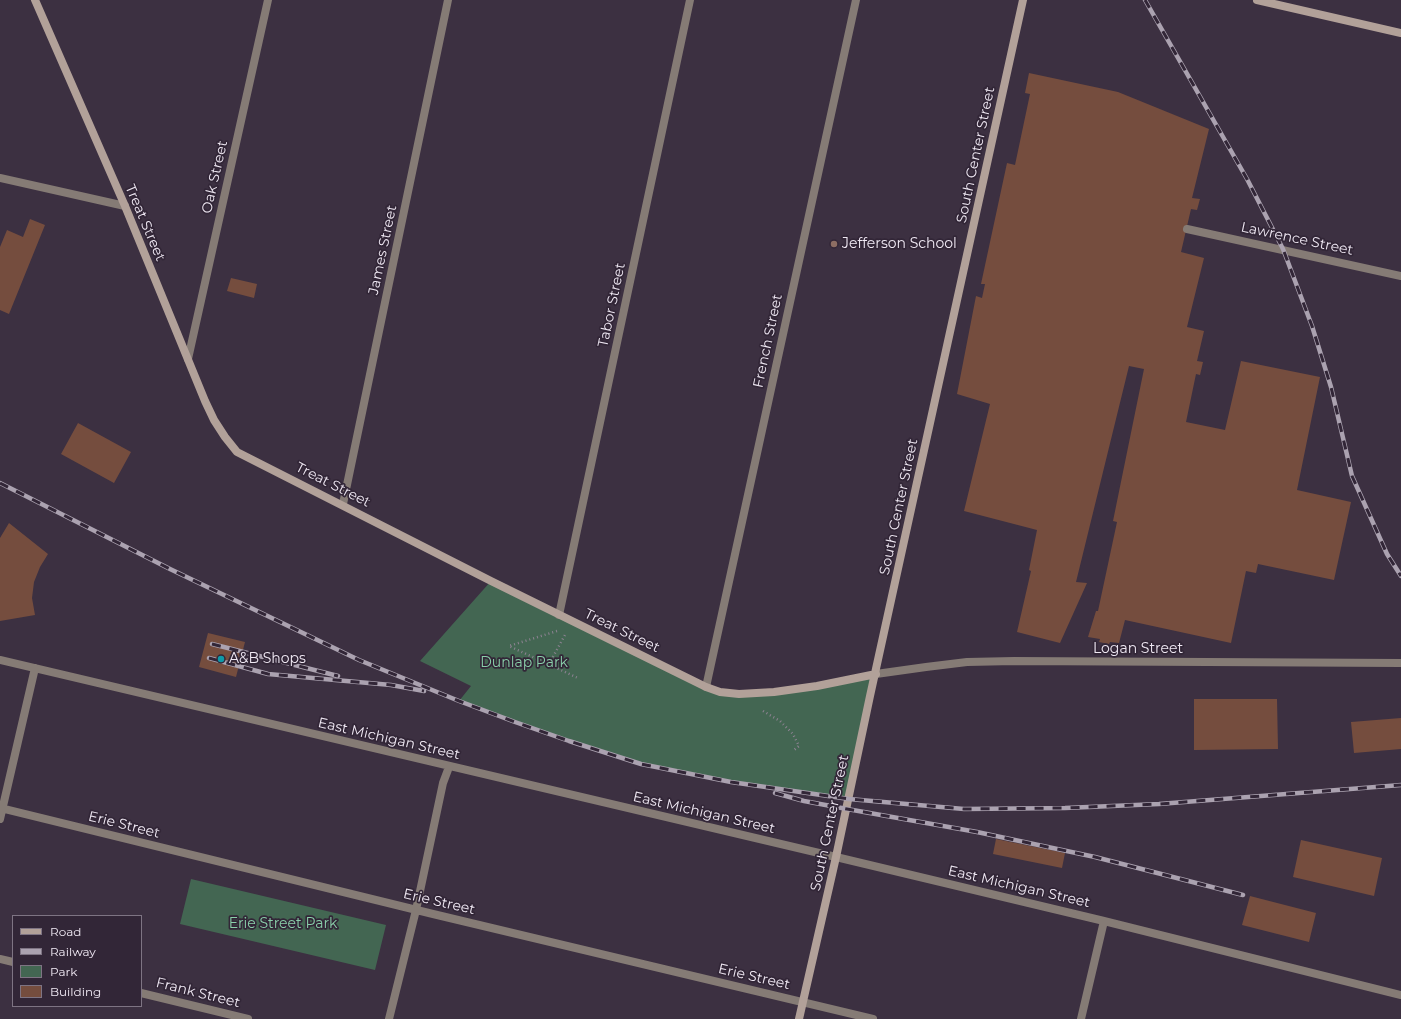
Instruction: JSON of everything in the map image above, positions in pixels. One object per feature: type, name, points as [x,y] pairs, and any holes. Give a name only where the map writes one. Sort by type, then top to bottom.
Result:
[{"type":"street","name":"Treat Street","points":[[35,0],[125,206],[205,401],[214,420],[237,452],[343,504],[559,615],[706,687],[720,692],[739,694],[774,692],[817,686],[876,674]]},
{"type":"street","name":"Oak Street","points":[[188,359],[268,0]]},
{"type":"street","name":"James Street","points":[[343,504],[448,0]]},
{"type":"street","name":"Tabor Street","points":[[559,615],[690,0]]},
{"type":"street","name":"French Street","points":[[706,687],[856,0]]},
{"type":"street","name":"South Center Street","points":[[799,1019],[836,857],[1023,0]]},
{"type":"street","points":[[1257,0],[1401,33]]},
{"type":"street","points":[[0,178],[125,206]]},
{"type":"street","name":"Lawrence Street","points":[[1187,229],[1401,276]]},
{"type":"street","name":"East Michigan Street","points":[[0,660],[1104,921],[1401,995]]},
{"type":"street","name":"Logan Street","points":[[876,674],[926,666],[967,662],[1014,661],[1401,663]]},
{"type":"street","points":[[0,819],[1,809],[35,668]]},
{"type":"street","points":[[389,1019],[416,910],[443,783],[449,767]]},
{"type":"street","name":"Erie Street","points":[[1,809],[873,1019]]},
{"type":"street","points":[[1081,1019],[1104,921]]},
{"type":"street","points":[[0,959],[12,962]]},
{"type":"street","name":"Frank Street","points":[[142,993],[248,1019]]},
{"type":"path","points":[[557,631],[509,646],[578,678]]},
{"type":"path","points":[[549,664],[565,635]]},
{"type":"path","points":[[763,711],[780,720],[793,734],[799,746],[794,750]]},
{"type":"green space","name":"Dunlap Park","points":[[491,581],[706,687],[739,694],[876,674],[849,799],[731,782],[641,764],[569,741],[459,701],[471,686],[420,661]]},
{"type":"green space","name":"Erie Street Park","points":[[191,879],[386,925],[375,970],[180,924]]},
{"type":"building","points":[[1029,73],[1118,92],[1209,129],[1192,198],[1200,199],[1197,210],[1191,209],[1181,252],[1204,258],[1187,327],[1204,331],[1197,361],[1203,362],[1200,375],[1196,374],[1186,422],[1225,430],[1241,361],[1320,377],[1297,490],[1351,502],[1334,580],[1258,564],[1256,573],[1246,571],[1231,643],[1125,620],[1119,643],[1110,642],[1109,644],[1099,642],[1100,639],[1088,637],[1096,611],[1098,611],[1117,522],[1113,521],[1144,369],[1129,366],[1076,582],[1087,583],[1060,643],[1017,632],[1031,571],[1029,570],[1037,530],[964,511],[990,404],[957,394],[976,296],[982,298],[985,284],[981,284],[1007,163],[1015,165],[1030,94],[1025,93]]},
{"type":"building","points":[[30,219],[45,225],[9,314],[0,310],[0,247],[7,230],[23,237]]},
{"type":"building","points":[[231,278],[257,284],[254,298],[227,291]]},
{"type":"building","points":[[78,423],[131,452],[114,483],[61,454]]},
{"type":"building","points":[[9,523],[48,554],[40,567],[34,582],[32,598],[35,615],[0,621],[0,538]]},
{"type":"building","name":"A&B Shops","points":[[208,633],[245,642],[236,677],[199,667]]},
{"type":"building","points":[[1194,699],[1277,699],[1278,749],[1194,750]]},
{"type":"building","points":[[1401,718],[1401,749],[1354,753],[1351,722]]},
{"type":"building","points":[[996,839],[1065,853],[1062,868],[993,854]]},
{"type":"building","points":[[1301,840],[1382,858],[1374,896],[1293,877]]},
{"type":"building","points":[[1250,896],[1316,913],[1309,942],[1242,925]]},
{"type":"railway","points":[[1145,0],[1247,179],[1283,249],[1312,326],[1331,387],[1352,476],[1387,554],[1401,576]]},
{"type":"railway","points":[[0,483],[170,569],[359,660],[515,722],[641,764],[731,782],[849,799],[964,809],[1065,808],[1159,804],[1401,785]]},
{"type":"railway","points":[[212,644],[338,676]]},
{"type":"railway","points":[[209,658],[268,674],[391,685],[424,691]]},
{"type":"railway","points":[[775,793],[804,801],[977,832],[1095,857],[1243,895]]},
{"type":"place","name":"Jefferson School","points":[[834,244]]},
{"type":"place","name":"A&B Shops","points":[[221,659]]}]
